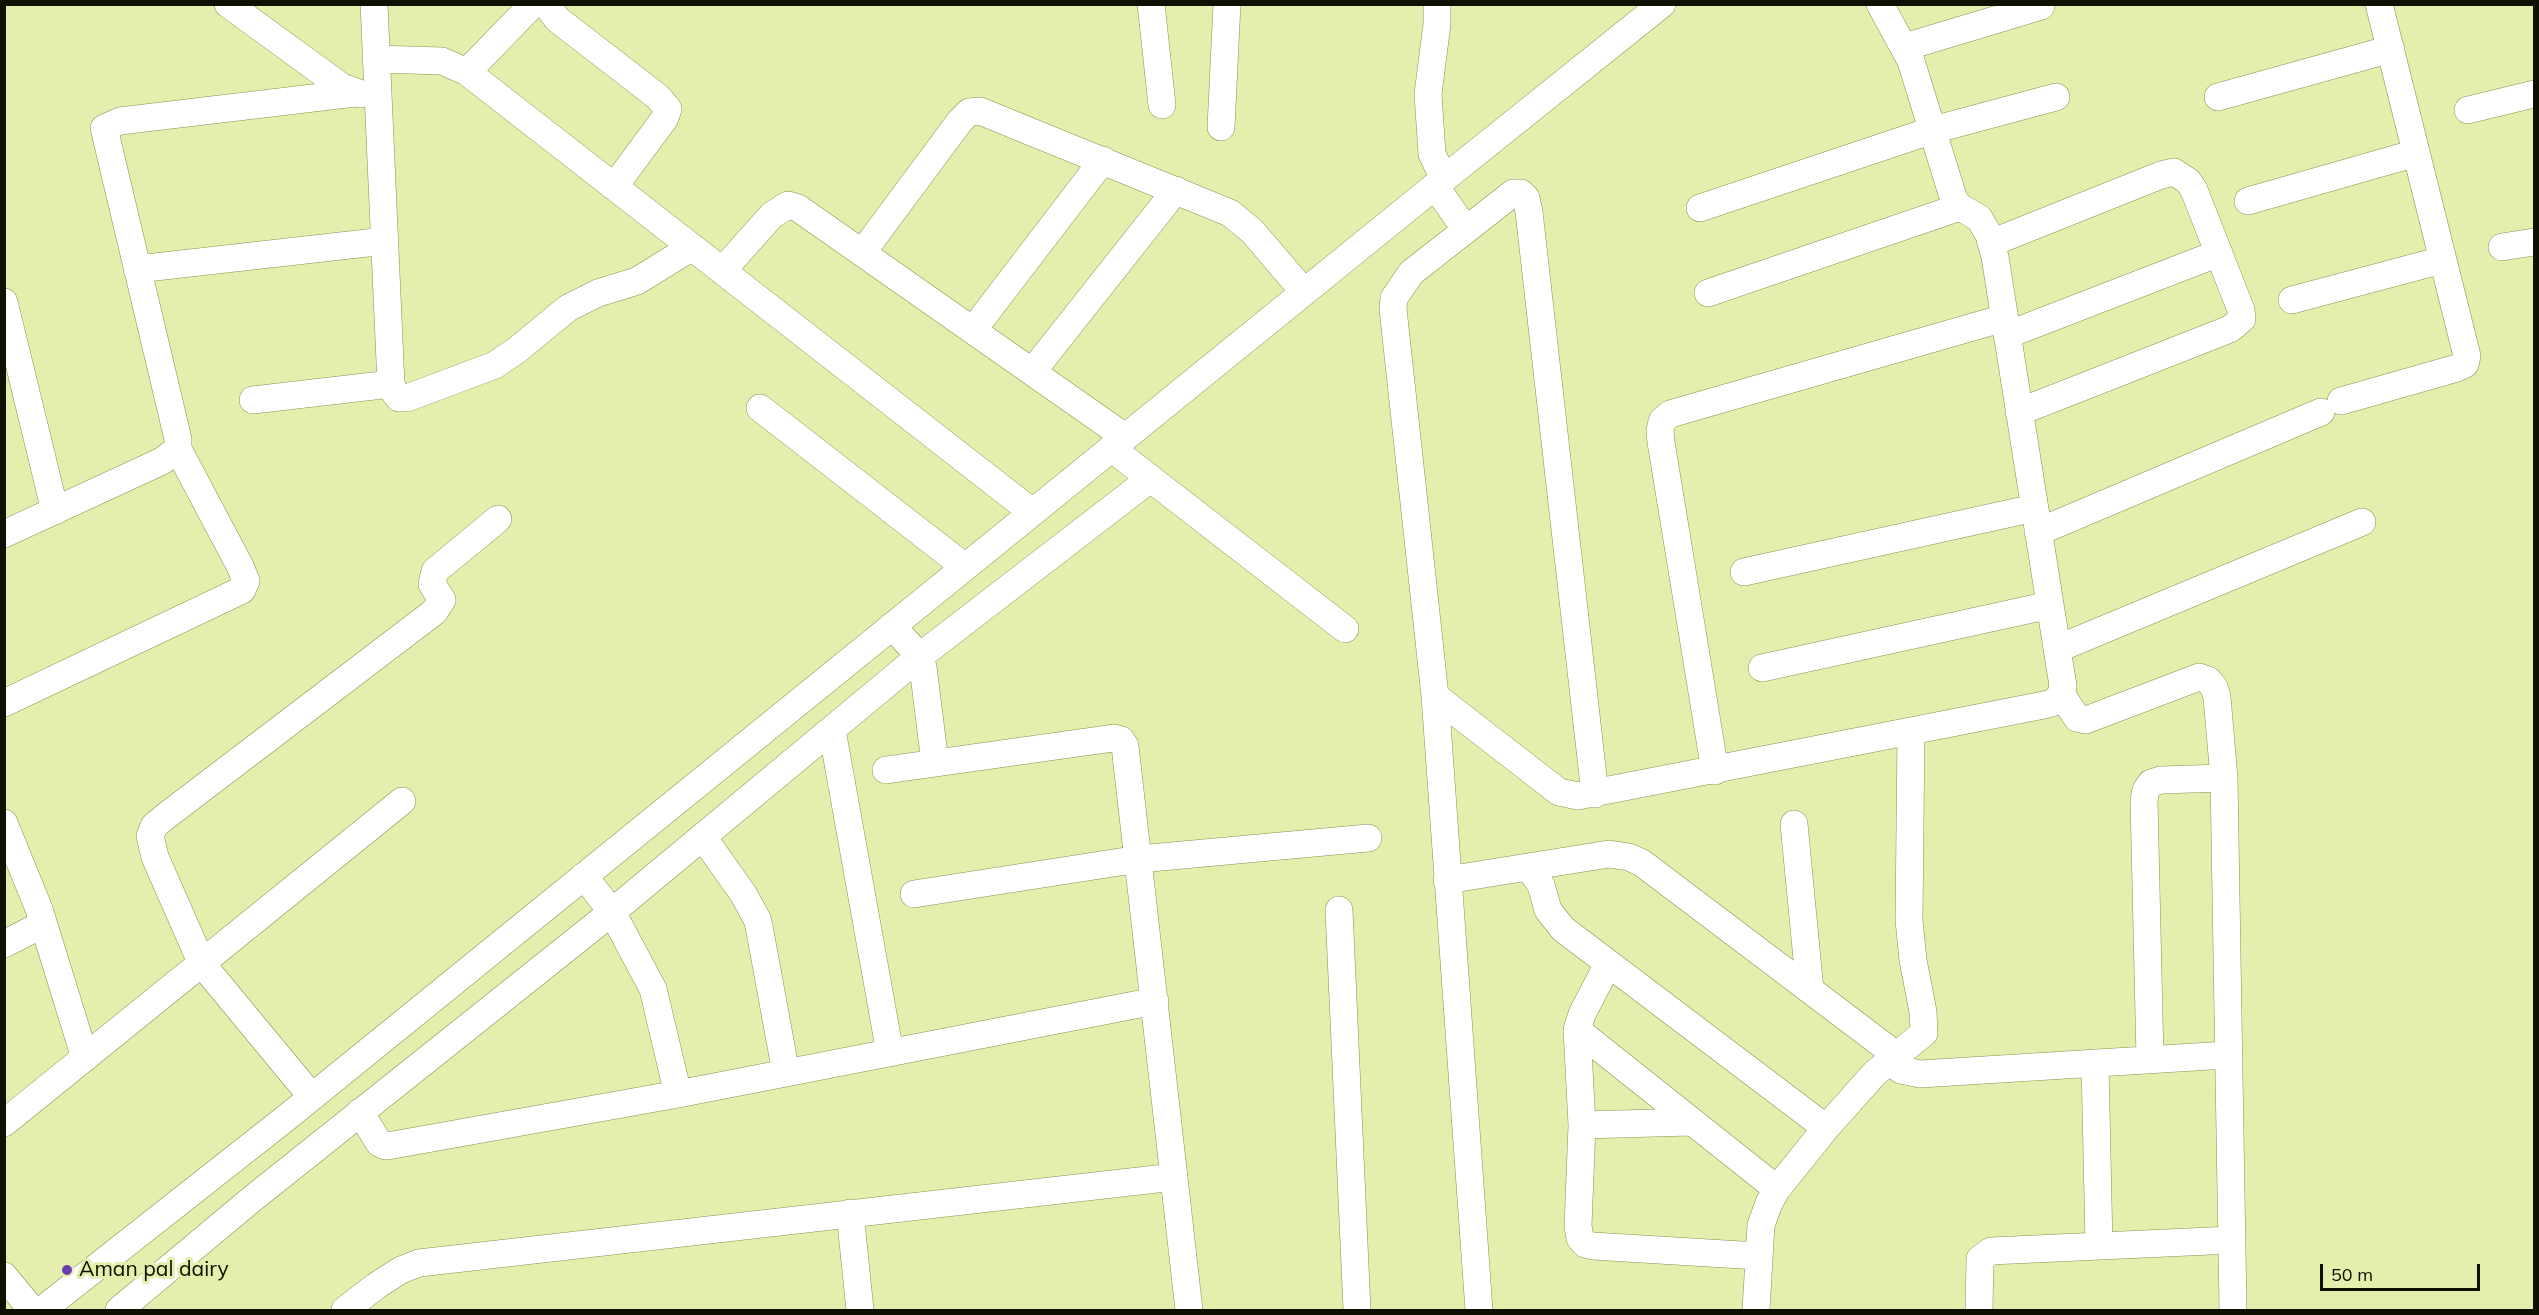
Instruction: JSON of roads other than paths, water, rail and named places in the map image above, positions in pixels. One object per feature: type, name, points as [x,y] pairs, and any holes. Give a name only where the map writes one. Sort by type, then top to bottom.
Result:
[{"type":"street","points":[[228,4],[342,87],[366,94]]},
{"type":"street","points":[[374,4],[376,59],[366,94],[385,241],[391,384],[394,393],[399,398],[407,398],[495,365],[581,300],[637,281],[692,248]]},
{"type":"street","points":[[466,72],[533,4]]},
{"type":"street","points":[[546,4],[557,19],[658,97],[668,109],[665,118],[614,187]]},
{"type":"street","points":[[1151,4],[1162,105]]},
{"type":"street","points":[[1221,126],[1227,4]]},
{"type":"street","points":[[1437,4],[1437,24],[1428,94],[1432,154],[1449,201],[1411,273],[1394,298],[1393,309],[1435,696],[1479,1311]]},
{"type":"street","points":[[119,1311],[360,1112],[598,894],[1128,457],[1304,292],[1449,201],[1662,4]]},
{"type":"street","points":[[1435,696],[1559,792],[1578,796],[2044,705],[2055,702],[2061,694],[2063,686],[1991,243],[1985,225],[1979,218],[1960,207],[1950,190],[1905,47],[1880,4]]},
{"type":"street","points":[[1744,572],[2036,520],[2331,407],[2465,364],[2467,356],[2379,4]]},
{"type":"street","points":[[1905,47],[2041,6]]},
{"type":"street","points":[[2218,97],[2391,49]]},
{"type":"street","points":[[376,59],[442,61],[466,72],[1032,512]]},
{"type":"street","points":[[4,703],[242,590],[246,581],[178,448],[178,439],[104,128],[120,121],[366,94]]},
{"type":"street","points":[[2468,110],[2535,94]]},
{"type":"street","points":[[1700,208],[1933,130],[2056,97]]},
{"type":"street","points":[[862,253],[960,121],[969,112],[980,111],[1230,213],[1241,221],[1304,292]]},
{"type":"street","points":[[2248,201],[2416,153]]},
{"type":"street","points":[[973,330],[1102,160]]},
{"type":"street","points":[[1991,243],[2161,175],[2174,172],[2188,180],[2194,190],[2241,310],[2242,319],[2237,325],[2019,412]]},
{"type":"street","points":[[1032,372],[1176,190]]},
{"type":"street","points":[[1449,201],[1513,193],[1521,193],[1526,198],[1595,794]]},
{"type":"street","points":[[722,271],[772,215],[788,205],[798,208],[1032,372],[1128,457],[1345,629]]},
{"type":"street","points":[[1708,293],[1960,207]]},
{"type":"street","points":[[136,269],[385,241]]},
{"type":"street","points":[[2502,248],[2535,242]]},
{"type":"street","points":[[1715,771],[1662,442],[1662,421],[1670,414],[2006,326],[2219,253]]},
{"type":"street","points":[[2292,300],[2442,260]]},
{"type":"street","points":[[4,302],[13,375],[55,511]]},
{"type":"street","points":[[253,400],[391,384]]},
{"type":"street","points":[[760,408],[965,567]]},
{"type":"street","points":[[4,534],[162,461],[178,448]]},
{"type":"street","points":[[42,1311],[312,1097],[598,894],[703,837],[832,730],[965,567],[1032,512],[1128,457]]},
{"type":"street","points":[[312,1097],[202,964],[155,857],[150,836],[154,826],[434,612],[441,600],[432,584],[435,571],[498,519]]},
{"type":"street","points":[[2057,649],[2362,522]]},
{"type":"street","points":[[1762,668],[2050,606]]},
{"type":"street","points":[[906,642],[926,682],[936,763]]},
{"type":"street","points":[[2061,694],[2077,718],[2086,720],[2199,677],[2208,680],[2214,687],[2217,697],[2224,778],[2233,1311]]},
{"type":"street","points":[[832,730],[890,1053]]},
{"type":"street","points":[[1756,1311],[1761,1225],[1769,1203],[1826,1128],[1892,1058],[1918,1040],[1924,1033],[1909,920],[1911,732]]},
{"type":"street","points":[[886,770],[1114,738],[1121,740],[1127,756],[1189,1311]]},
{"type":"street","points":[[2150,1059],[2144,800],[2146,790],[2151,783],[2161,780],[2224,778]]},
{"type":"street","points":[[4,1123],[402,801]]},
{"type":"street","points":[[4,823],[43,924],[85,1058]]},
{"type":"street","points":[[1794,824],[1810,990]]},
{"type":"street","points":[[703,837],[744,895],[758,921],[786,1073]]},
{"type":"street","points":[[914,894],[1139,859],[1368,838]]},
{"type":"street","points":[[1447,880],[1609,854],[1629,857],[1642,863],[1810,990],[1892,1058],[1901,1070],[1920,1074],[2227,1055]]},
{"type":"street","points":[[1529,868],[1541,885],[1548,910],[1563,929],[1826,1128]]},
{"type":"street","points":[[598,894],[653,989],[678,1094]]},
{"type":"street","points":[[1339,910],[1357,1311]]},
{"type":"street","points":[[4,944],[43,924]]},
{"type":"street","points":[[1608,964],[1576,1030],[1582,1125],[1578,1226],[1580,1238],[1585,1244],[1758,1256]]},
{"type":"street","points":[[360,1112],[379,1143],[384,1146],[393,1145],[678,1094],[1155,1001]]},
{"type":"street","points":[[1576,1030],[1777,1190]]},
{"type":"street","points":[[2095,1063],[2099,1246]]},
{"type":"street","points":[[1582,1125],[1692,1122]]},
{"type":"street","points":[[345,1311],[400,1270],[419,1263],[1174,1177]]},
{"type":"street","points":[[850,1213],[860,1311]]},
{"type":"street","points":[[1979,1311],[1980,1259],[1991,1251],[2232,1240]]},
{"type":"street","points":[[4,1276],[32,1311]]},
{"type":"place","name":"Aman pal dairy","points":[[67,1270]]}]
